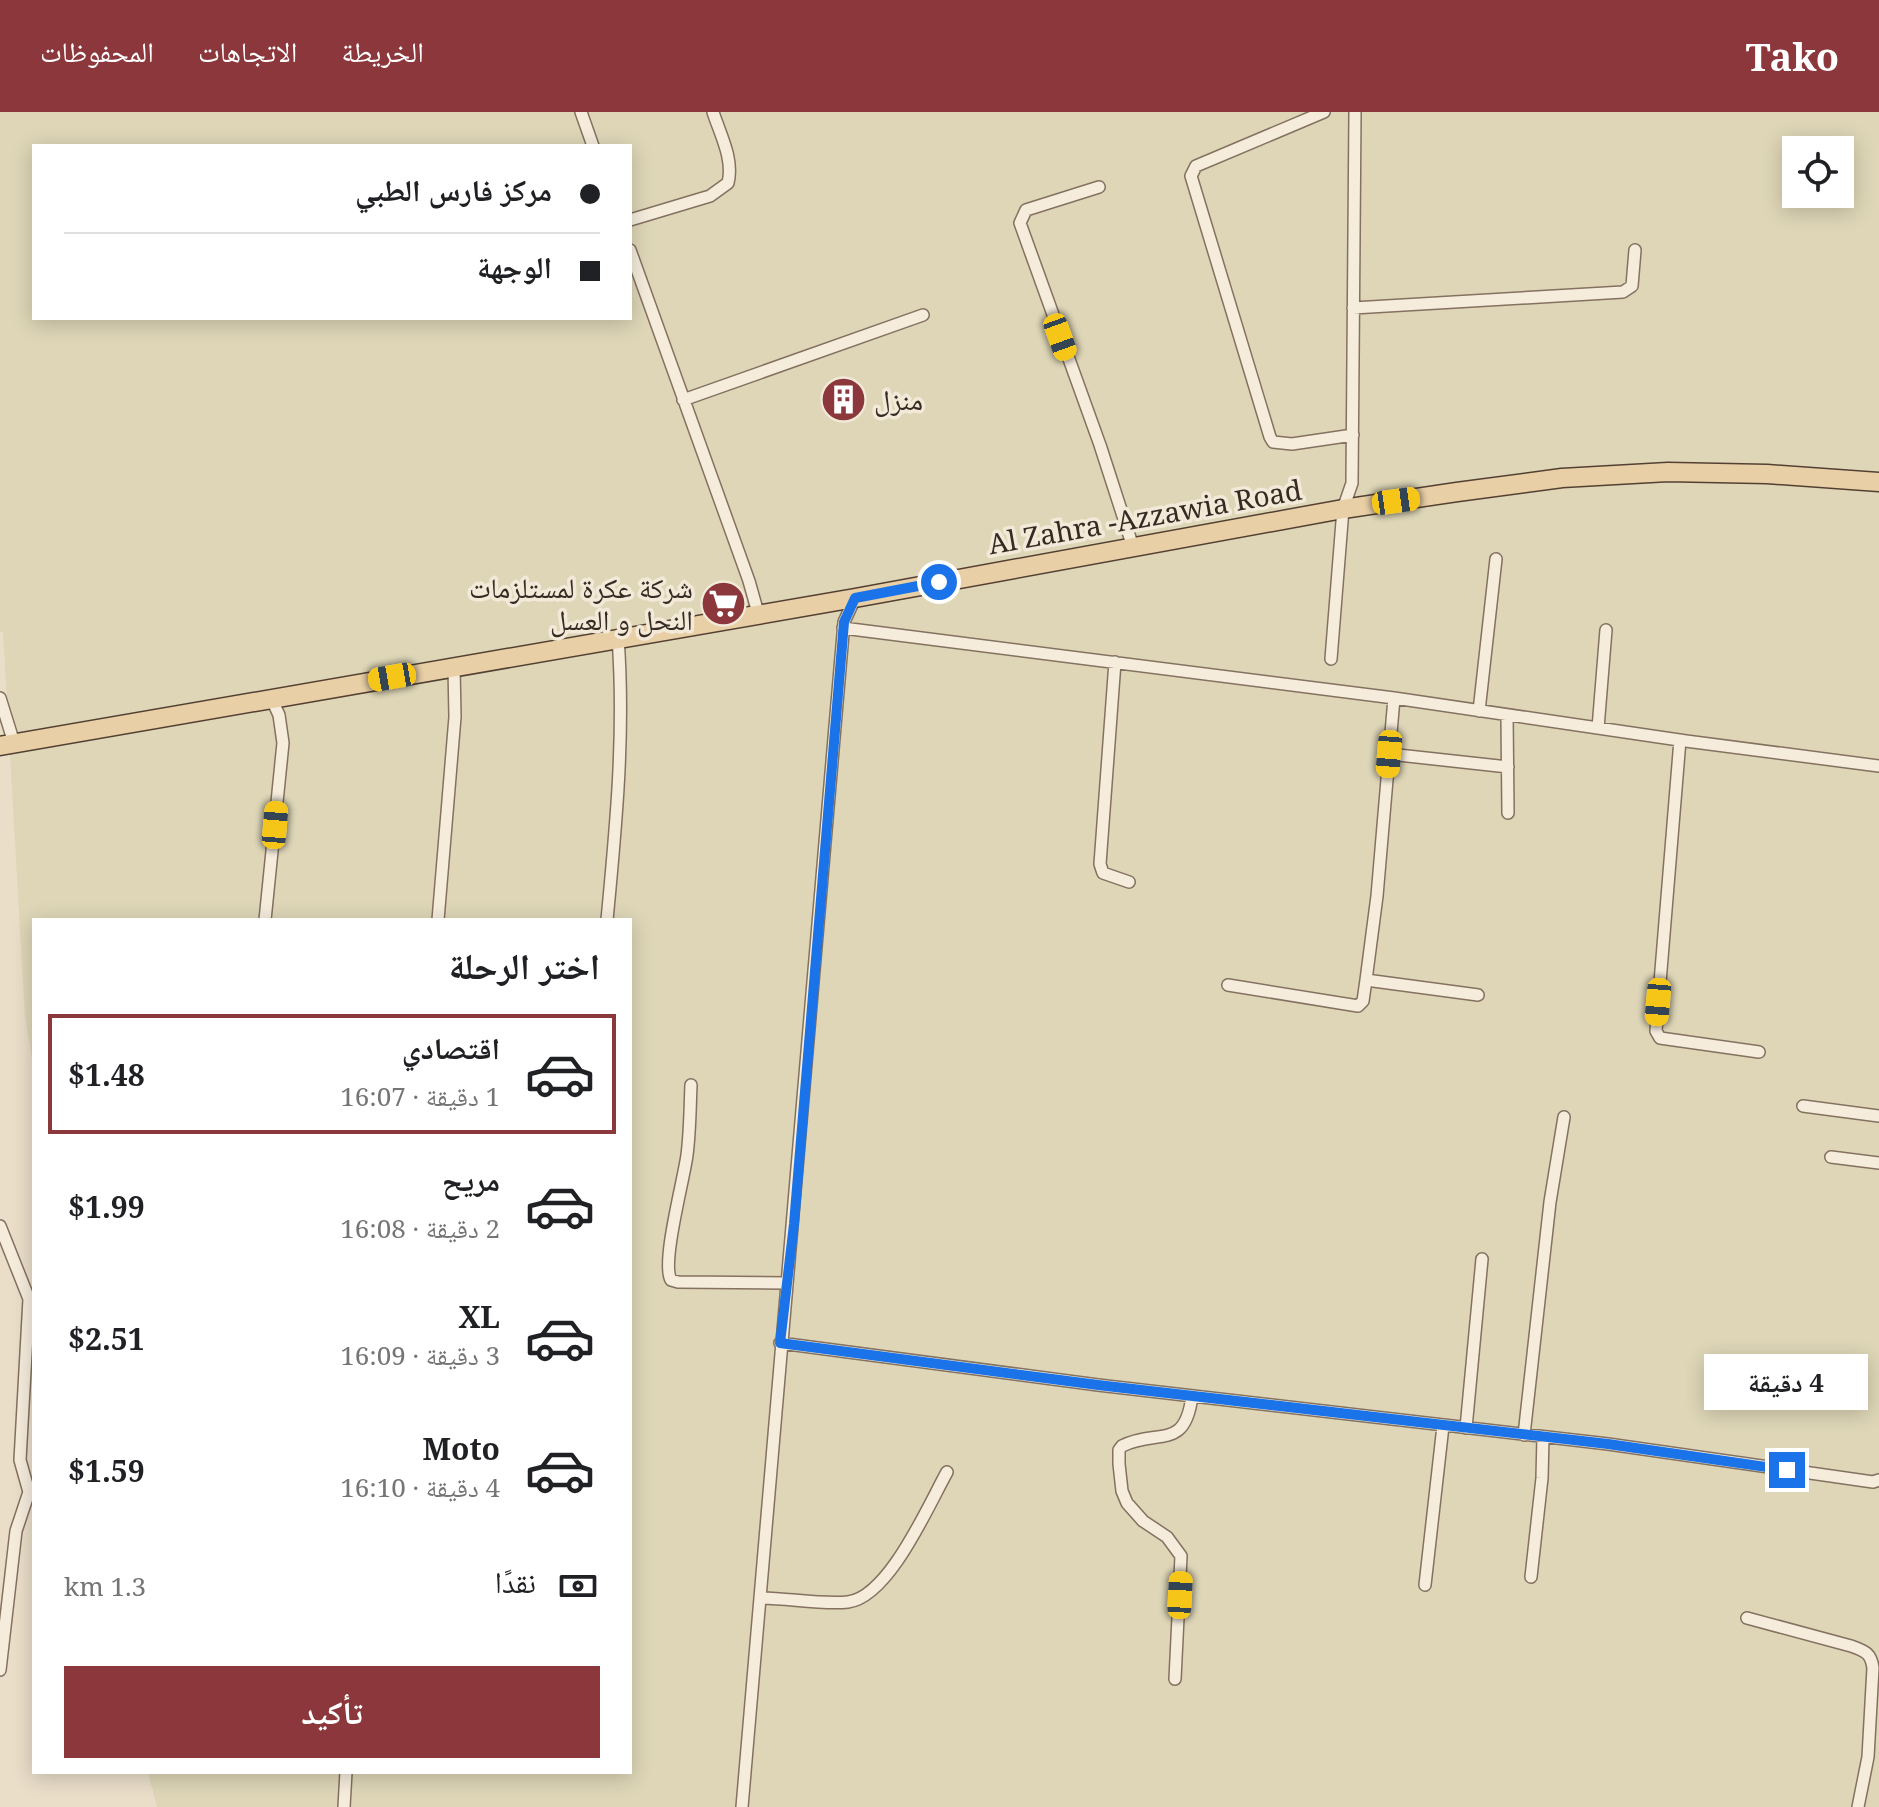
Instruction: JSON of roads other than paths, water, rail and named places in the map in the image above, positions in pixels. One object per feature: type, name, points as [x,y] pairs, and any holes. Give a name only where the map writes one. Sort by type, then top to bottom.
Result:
[{"type":"main road","name":"Al Zahra -Azzawia Road","points":[[7,744],[821,604],[1343,509],[1562,478],[1668,472],[1767,474],[1879,482]]},
{"type":"street","points":[[581,112],[592,144]]},
{"type":"street","points":[[632,219],[710,196],[728,183],[731,173],[713,112]]},
{"type":"street","points":[[1324,112],[1196,166],[1191,176],[1273,442],[1292,444],[1353,435]]},
{"type":"street","points":[[1331,659],[1343,509],[1352,483],[1355,112]]},
{"type":"street","points":[[1099,187],[1026,210],[1020,223],[1100,445],[1133,547]]},
{"type":"street","points":[[1353,308],[1623,292],[1632,286],[1635,250]]},
{"type":"street","points":[[632,256],[758,613]]},
{"type":"street","points":[[683,400],[923,315]]},
{"type":"street","points":[[1352,483],[1365,506]]},
{"type":"street","points":[[1479,711],[1496,559]]},
{"type":"street","points":[[742,1807],[844,625],[855,598]]},
{"type":"street","points":[[821,604],[844,625],[1879,766]]},
{"type":"street","points":[[1598,728],[1606,630]]},
{"type":"street","points":[[607,918],[621,772],[618,638]]},
{"type":"street","points":[[1115,662],[1100,864],[1103,873],[1129,882]]},
{"type":"street","points":[[438,918],[455,717],[454,667]]},
{"type":"street","points":[[0,698],[7,744]]},
{"type":"street","points":[[1228,985],[1358,1006],[1363,1001],[1394,698]]},
{"type":"street","points":[[265,918],[283,743],[279,715],[272,700]]},
{"type":"street","points":[[1507,715],[1508,813]]},
{"type":"street","points":[[1680,740],[1656,1031],[1660,1038],[1759,1052]]},
{"type":"street","points":[[1389,754],[1508,767]]},
{"type":"street","points":[[1366,980],[1478,995]]},
{"type":"street","points":[[691,1085],[687,1154],[668,1274],[671,1280],[678,1282],[787,1283]]},
{"type":"street","points":[[1803,1106],[1879,1116]]},
{"type":"street","points":[[1524,1435],[1550,1202],[1564,1117]]},
{"type":"street","points":[[1831,1157],[1879,1163]]},
{"type":"street","points":[[0,1226],[29,1299],[20,1460],[29,1492],[16,1531],[0,1670]]},
{"type":"street","points":[[1466,1428],[1482,1259]]},
{"type":"street","points":[[780,1343],[1543,1437],[1873,1482],[1879,1480]]},
{"type":"street","points":[[1175,1679],[1181,1556],[1167,1537],[1143,1521],[1127,1503],[1122,1491],[1119,1455],[1122,1446],[1128,1443],[1162,1439],[1178,1432],[1190,1411],[1192,1396]]},
{"type":"street","points":[[1425,1585],[1443,1426]]},
{"type":"street","points":[[1531,1577],[1542,1478],[1543,1437]]},
{"type":"street","points":[[760,1598],[850,1602],[872,1591],[892,1569],[947,1472]]},
{"type":"street","points":[[1747,1618],[1851,1646],[1871,1656],[1873,1758],[1858,1807]]},
{"type":"street","points":[[344,1807],[346,1774]]},
{"type":"place","name":"منزل","points":[[843,400]]},
{"type":"place","name":"شركة عكرة لمستلزمات النحل و العسل","points":[[724,604]]}]
